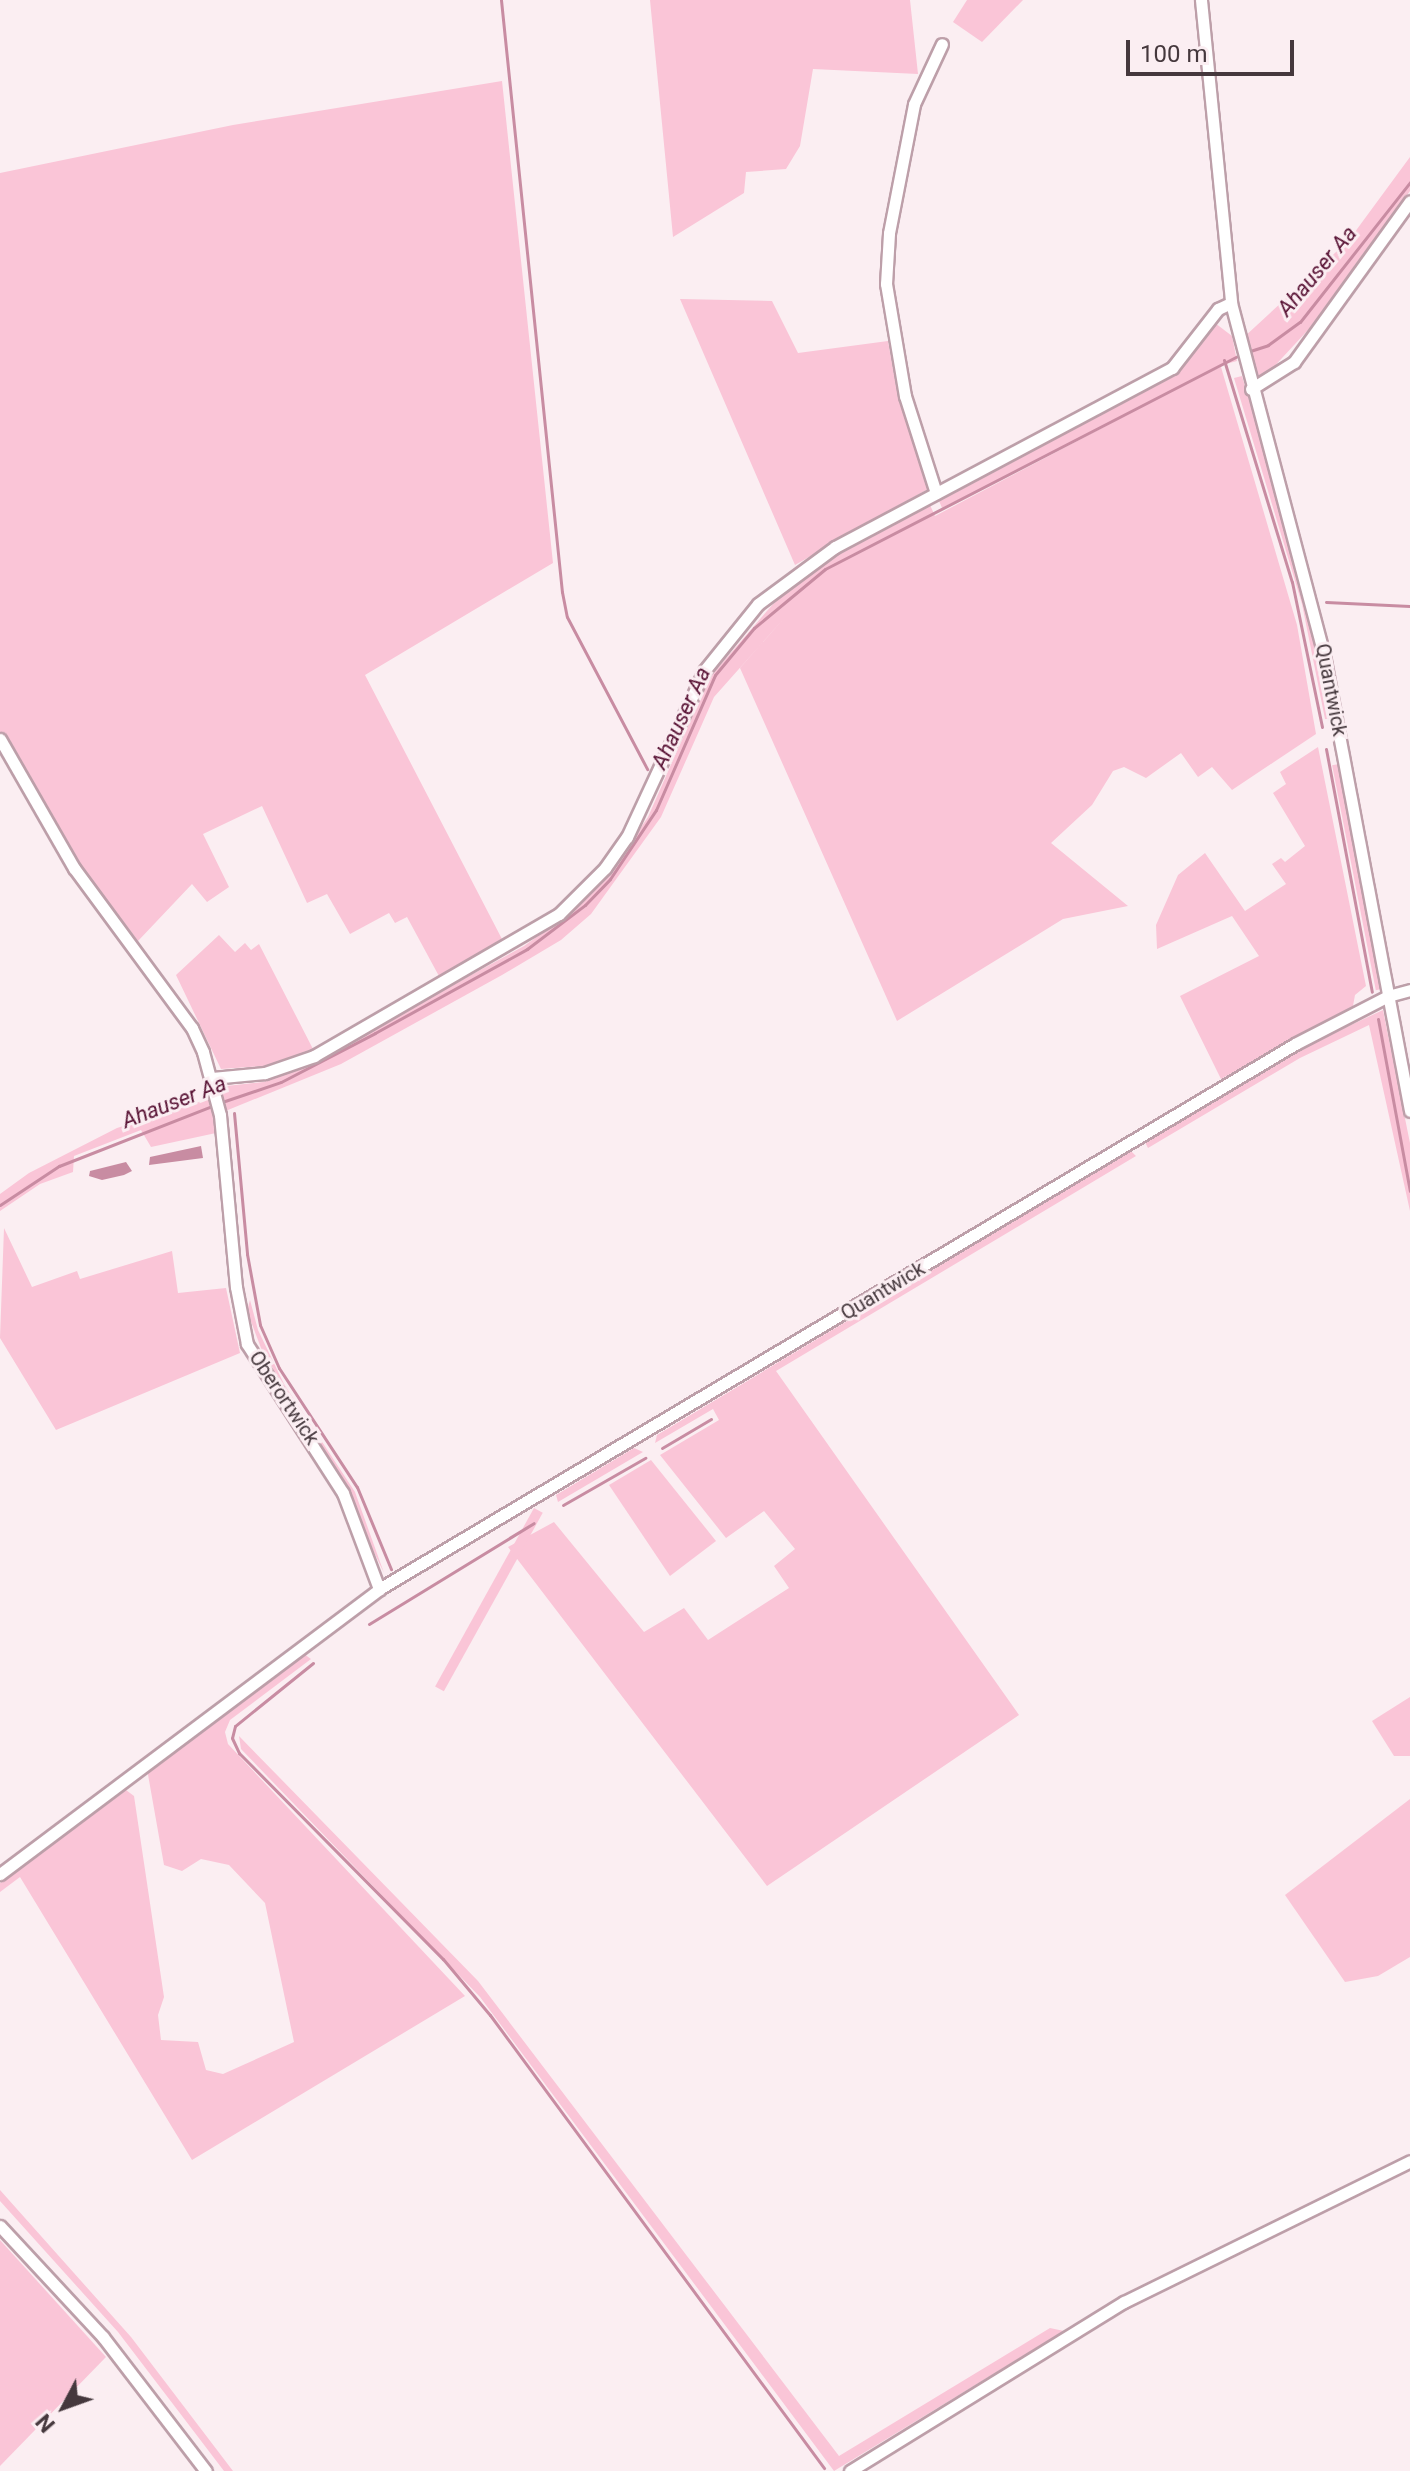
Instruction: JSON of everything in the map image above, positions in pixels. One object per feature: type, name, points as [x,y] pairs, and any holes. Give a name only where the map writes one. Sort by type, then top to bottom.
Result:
[{"type":"street","name":"Quantwick","points":[[1201,0],[1231,303],[1251,389],[1321,638],[1410,1111]]},
{"type":"street","points":[[936,493],[905,396],[886,284],[889,233],[914,104],[942,44]]},
{"type":"street","points":[[1251,389],[1294,362],[1410,201]]},
{"type":"street","points":[[212,1078],[265,1073],[314,1056],[559,914],[605,868],[627,837],[690,698],[734,628],[812,562],[1172,368],[1218,309],[1231,303]]},
{"type":"street","name":"Oberortwick","points":[[0,739],[97,904],[192,1028],[212,1078],[220,1115],[236,1287],[247,1344],[343,1493],[379,1589]]},
{"type":"street","name":"Quantwick","points":[[379,1589],[1295,1044],[1388,996],[1410,990]]},
{"type":"street","points":[[0,1874],[379,1589]]},
{"type":"street","points":[[850,2471],[1124,2302],[1410,2161]]},
{"type":"street","points":[[0,2226],[103,2337],[206,2471]]},
{"type":"shaded area","points":[[650,0],[910,0],[918,74],[813,69],[800,146],[786,169],[746,172],[744,193],[673,237]]},
{"type":"shaded area","points":[[967,0],[1023,0],[982,42],[953,22]]},
{"type":"shaded area","points":[[502,81],[553,563],[365,675],[503,941],[440,978],[407,917],[395,923],[389,913],[350,934],[327,894],[307,903],[262,806],[203,834],[229,887],[207,902],[192,884],[138,941],[77,860],[0,732],[0,173],[233,125]]},
{"type":"shaded area","points":[[1410,157],[1410,191],[1321,316],[1270,371],[1252,378],[1243,338],[1349,240]]},
{"type":"shaded area","points":[[680,299],[772,301],[798,353],[888,341],[898,397],[928,489],[795,565]]},
{"type":"shaded area","points":[[1215,323],[1232,336],[1237,361],[1222,365],[1212,371],[1221,367],[1297,625],[1316,734],[1232,790],[1212,767],[1198,777],[1181,753],[1146,778],[1124,767],[1113,771],[1092,805],[1051,843],[1128,906],[1063,919],[897,1021],[740,668],[786,616],[714,697],[661,817],[591,914],[561,940],[341,1064],[223,1112],[217,1087],[263,1082],[297,1070],[524,946],[577,908],[609,874],[648,817],[709,678],[780,596],[835,556],[930,505],[935,516],[1121,418],[942,508],[937,496],[1174,369]]},
{"type":"shaded area","points":[[1242,376],[1300,572],[1332,719],[1325,719],[1302,604],[1234,378]]},
{"type":"shaded area","points":[[1318,747],[1366,986],[1355,995],[1353,1006],[1221,1079],[1180,996],[1259,956],[1232,916],[1157,949],[1156,925],[1178,875],[1205,853],[1245,911],[1286,884],[1272,864],[1281,858],[1285,862],[1305,846],[1273,793],[1286,784],[1280,772]]},
{"type":"shaded area","points":[[1339,764],[1383,989],[1376,990],[1332,765]]},
{"type":"shaded area","points":[[219,935],[235,952],[245,943],[251,950],[259,944],[313,1049],[264,1066],[221,1069],[176,975]]},
{"type":"shaded area","points":[[1383,1010],[1410,1143],[1410,1211],[1369,1025],[1300,1058],[1148,1148],[1145,1142],[1306,1046]]},
{"type":"shaded area","points":[[212,1098],[216,1133],[151,1147],[141,1130],[74,1156],[73,1172],[40,1184],[0,1211],[0,1194],[29,1173],[117,1128]]},
{"type":"shaded area","points":[[201,1146],[203,1158],[149,1165],[150,1157]]},
{"type":"shaded area","points":[[1131,1151],[1136,1156],[776,1371],[1019,1715],[767,1886],[508,1547],[554,1522],[644,1632],[684,1608],[708,1640],[789,1588],[774,1566],[795,1549],[764,1511],[726,1538],[660,1455],[719,1420],[713,1409],[655,1443],[657,1435]]},
{"type":"shaded area","points":[[126,1162],[132,1171],[124,1175],[102,1180],[89,1176],[90,1171]]},
{"type":"shaded area","points":[[4,1228],[32,1287],[77,1271],[80,1279],[172,1251],[178,1293],[226,1288],[240,1353],[56,1430],[0,1338]]},
{"type":"shaded area","points":[[250,1300],[258,1330],[284,1384],[355,1492],[384,1573],[330,1461],[270,1372],[247,1311]]},
{"type":"shaded area","points":[[634,1448],[643,1452],[558,1502],[556,1495]]},
{"type":"shaded area","points":[[651,1460],[716,1541],[670,1576],[609,1485]]},
{"type":"shaded area","points":[[534,1508],[543,1513],[444,1691],[435,1686]]},
{"type":"shaded area","points":[[304,1654],[311,1659],[230,1720],[225,1732],[228,1744],[465,1996],[192,2160],[20,1877],[0,1892],[0,1883],[126,1790],[134,1796],[164,1997],[158,2015],[161,2040],[198,2042],[206,2070],[223,2074],[294,2042],[265,1903],[229,1865],[201,1859],[182,1871],[164,1865],[147,1769]]},
{"type":"shaded area","points":[[1410,1697],[1410,1756],[1394,1756],[1372,1721]]},
{"type":"shaded area","points":[[239,1736],[478,1981],[839,2456],[1050,2328],[1064,2331],[834,2471],[480,1997],[241,1749]]},
{"type":"shaded area","points":[[1410,1799],[1410,1957],[1378,1976],[1345,1982],[1285,1895]]},
{"type":"shaded area","points":[[0,2190],[131,2337],[233,2471],[224,2471],[118,2332],[0,2201]]},
{"type":"shaded area","points":[[0,2240],[106,2357],[0,2466]]},
{"type":"waterway","points":[[501,0],[562,592],[567,617],[647,769]]},
{"type":"waterway","name":"Ahauser Aa","points":[[1247,352],[1268,345],[1300,322],[1410,182]]},
{"type":"waterway","name":"Ahauser Aa","points":[[219,1103],[281,1082],[375,1033],[527,949],[585,905],[610,879],[656,810],[715,675],[754,628],[825,569],[1239,355]]},
{"type":"waterway","points":[[1224,360],[1292,582],[1322,727]]},
{"type":"waterway","points":[[1326,602],[1410,606]]},
{"type":"waterway","points":[[1326,749],[1372,992]]},
{"type":"waterway","points":[[1378,1019],[1410,1191]]},
{"type":"waterway","name":"Ahauser Aa","points":[[0,1205],[59,1166],[212,1106]]},
{"type":"waterway","points":[[234,1113],[247,1254],[260,1325],[279,1368],[357,1487],[391,1569]]},
{"type":"waterway","points":[[662,1448],[711,1419]]},
{"type":"waterway","points":[[563,1505],[645,1458]]},
{"type":"waterway","points":[[369,1624],[534,1523]]},
{"type":"waterway","points":[[313,1663],[235,1726],[232,1738],[239,1753],[443,1959],[490,2015],[824,2468]]}]
